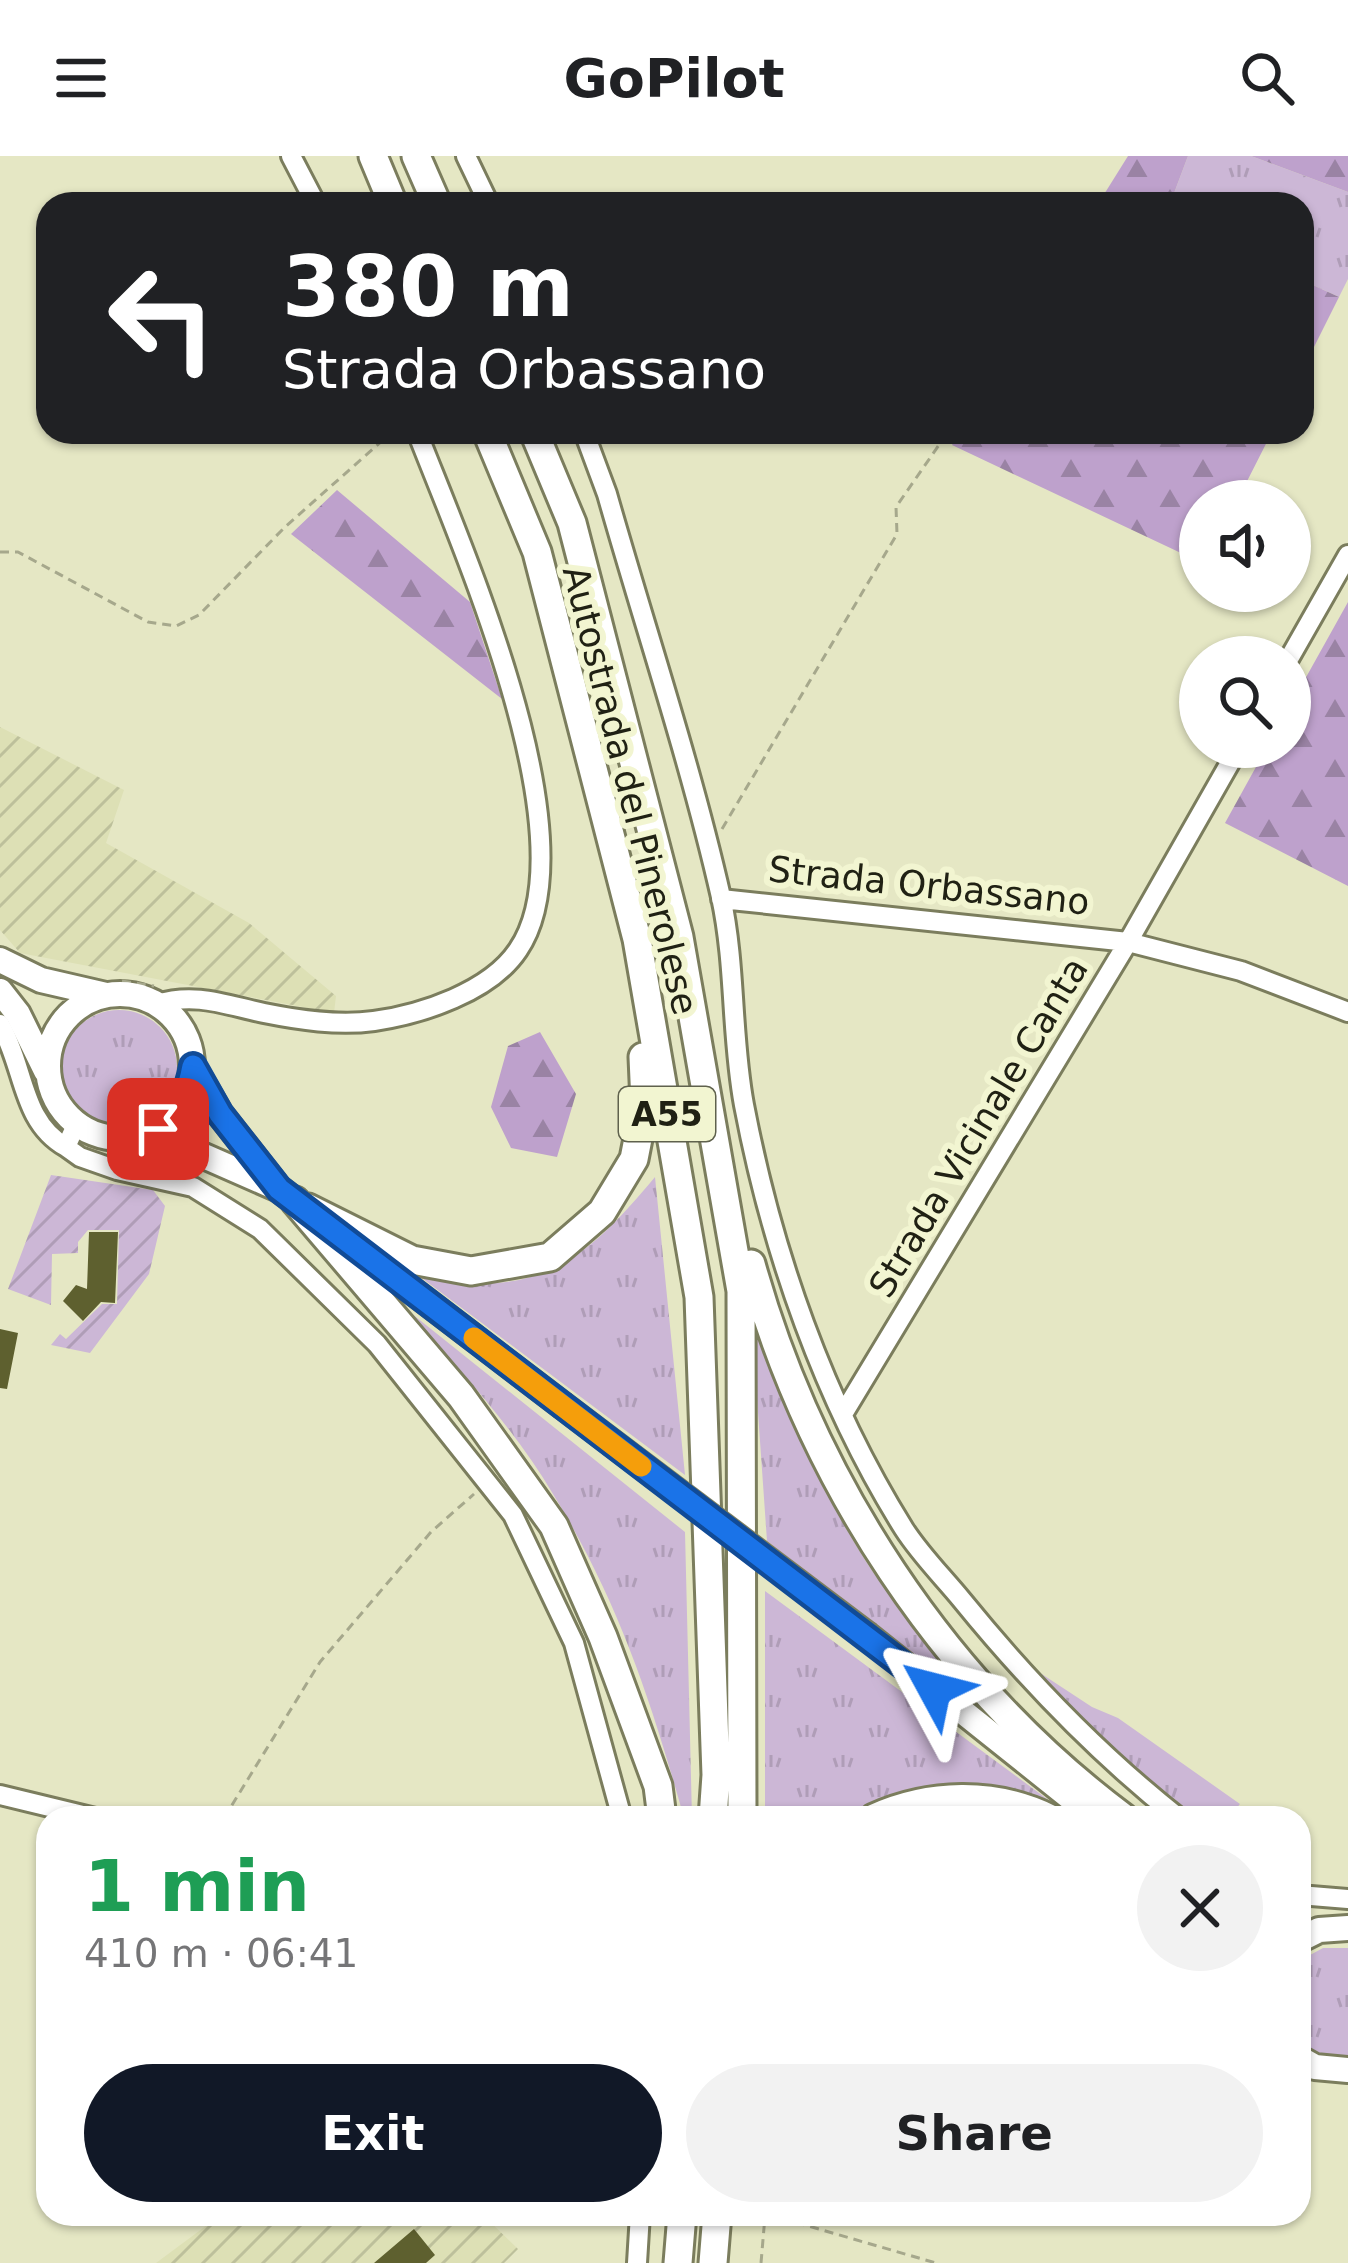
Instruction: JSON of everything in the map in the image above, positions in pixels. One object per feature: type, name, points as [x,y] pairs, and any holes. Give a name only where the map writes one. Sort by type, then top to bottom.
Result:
[{"type":"highway","points":[[373,156],[388,192]]},
{"type":"highway","points":[[416,156],[432,192]]},
{"type":"highway","name":"Autostrada del Pinerolese","points":[[492,444],[537,552],[637,939],[699,1297],[714,1806]]},
{"type":"highway","name":"Autostrada del Pinerolese","points":[[539,444],[572,523],[679,938],[741,1291],[742,1806]]},
{"type":"highway","points":[[679,938],[739,1222],[761,1301],[799,1400],[839,1485],[896,1577],[958,1657],[1035,1740],[1110,1806]]},
{"type":"highway","points":[[287,1195],[412,1260],[471,1271],[550,1257],[602,1212],[634,1159],[645,1103],[637,939]]},
{"type":"highway","points":[[287,1195],[460,1396],[554,1526],[603,1637],[658,1786],[660,1806]]},
{"type":"highway","points":[[913,1806],[958,1798],[1012,1806]]},
{"type":"highway","points":[[678,2263],[681,2226]]},
{"type":"highway","points":[[713,2263],[716,2226]]},
{"type":"main road","points":[[0,960],[41,980],[106,995],[132,994],[157,1004],[183,1030],[193,1066],[220,1114],[287,1195]]},
{"type":"main road","points":[[0,991],[18,1014],[47,1073],[71,1136],[135,1138],[198,1152],[287,1195],[868,1636],[1083,1806]]},
{"type":"main road","points":[[47,1073],[50,1047],[62,1023],[81,1005],[106,995]]},
{"type":"main road","points":[[135,1138],[158,1129],[177,1112],[189,1090],[193,1066]]},
{"type":"main road","points":[[1311,1931],[1348,1928]]},
{"type":"main road","points":[[1311,2065],[1348,2070]]},
{"type":"street","points":[[291,156],[310,192]]},
{"type":"street","points":[[466,156],[483,192]]},
{"type":"street","points":[[157,1004],[181,996],[286,1017],[369,1022],[475,987],[495,976],[521,946],[531,921],[538,877],[541,835],[535,776],[472,574],[422,444]]},
{"type":"street","points":[[588,444],[607,494],[721,899],[734,975],[743,1101],[764,1192],[788,1281],[843,1414],[905,1531],[1011,1661],[1130,1780],[1164,1806]]},
{"type":"street","points":[[1302,636],[1348,555]]},
{"type":"street","name":"Strada Vicinale Canta","points":[[843,1414],[1128,942],[1227,768]]},
{"type":"street","name":"Strada Orbassano","points":[[721,899],[1128,942],[1240,971],[1348,1012]]},
{"type":"street","points":[[0,1024],[45,1136],[71,1136],[80,1157],[117,1170],[193,1187],[260,1228],[377,1344],[513,1515],[574,1643],[619,1806]]},
{"type":"street","points":[[0,1796],[43,1806]]},
{"type":"street","points":[[1311,1896],[1348,1900]]},
{"type":"street","points":[[637,2263],[639,2226]]},
{"type":"path","points":[[0,552],[18,552],[148,622],[176,626],[199,615],[284,527],[378,444]]},
{"type":"path","points":[[709,851],[897,535],[896,507],[940,444]]},
{"type":"path","points":[[231,1806],[320,1662],[431,1532],[472,1495],[490,1486]]},
{"type":"path","points":[[761,2263],[765,2226]]},
{"type":"path","points":[[808,2226],[936,2263]]},
{"type":"shaded area","points":[[0,727],[124,790],[106,843],[249,923],[336,996],[334,1013],[20,953],[0,930]]},
{"type":"shaded area","points":[[206,2226],[494,2226],[518,2249],[504,2263],[156,2263]]},
{"type":"green space","points":[[1128,156],[1188,156],[1174,192],[1106,192]]},
{"type":"green space","points":[[1188,156],[1251,156],[1348,192],[1348,279],[1339,297],[1314,286],[1314,192],[1174,192]]},
{"type":"green space","points":[[1251,156],[1348,156],[1348,192]]},
{"type":"green space","points":[[1314,286],[1339,297],[1314,347]]},
{"type":"green space","points":[[1266,444],[1248,480],[1179,480],[1179,552],[952,445]]},
{"type":"green space","points":[[337,490],[470,602],[502,699],[291,534]]},
{"type":"green space","points":[[1348,602],[1348,886],[1225,823],[1255,768],[1311,768],[1311,668]]},
{"type":"green space","points":[[119,1010],[141,1015],[160,1027],[172,1046],[177,1068],[172,1090],[160,1109],[141,1121],[119,1126],[97,1121],[78,1109],[66,1090],[61,1068],[66,1046],[78,1027],[97,1015]]},
{"type":"green space","points":[[540,1032],[576,1094],[557,1157],[511,1148],[491,1107],[508,1046]]},
{"type":"green space","points":[[51,1175],[153,1190],[165,1206],[149,1274],[90,1353],[51,1345],[60,1334],[66,1339],[102,1304],[117,1304],[119,1230],[88,1230],[78,1242],[78,1253],[52,1254],[51,1305],[8,1289]]},
{"type":"green space","points":[[655,1177],[685,1475],[415,1273],[480,1283],[535,1276],[580,1253]]},
{"type":"green space","points":[[411,1313],[685,1532],[692,1806],[681,1806],[630,1652],[596,1573],[553,1494],[486,1400]]},
{"type":"green space","points":[[758,1338],[824,1487],[873,1572],[920,1634],[1006,1729],[767,1541],[753,1341]]},
{"type":"green space","points":[[765,1591],[1057,1806],[1030,1799],[924,1806],[765,1806]]},
{"type":"green space","points":[[1028,1665],[1092,1707],[1118,1718],[1240,1804],[1176,1806],[1127,1769]]},
{"type":"green space","points":[[1323,1948],[1348,1948],[1348,2058],[1325,2058],[1311,2051],[1311,1954]]},
{"type":"building","points":[[89,1232],[118,1232],[115,1303],[101,1302],[83,1321],[63,1301],[76,1285],[87,1289]]},
{"type":"building","points":[[0,1329],[18,1333],[7,1389],[0,1388]]},
{"type":"building","points":[[414,2229],[435,2255],[426,2263],[374,2263]]},
{"type":"slow traffic","points":[[474,1338],[641,1466]]},
{"type":"route","points":[[158,1129],[177,1112],[189,1090],[193,1066],[220,1114],[279,1189],[934,1689]]}]
